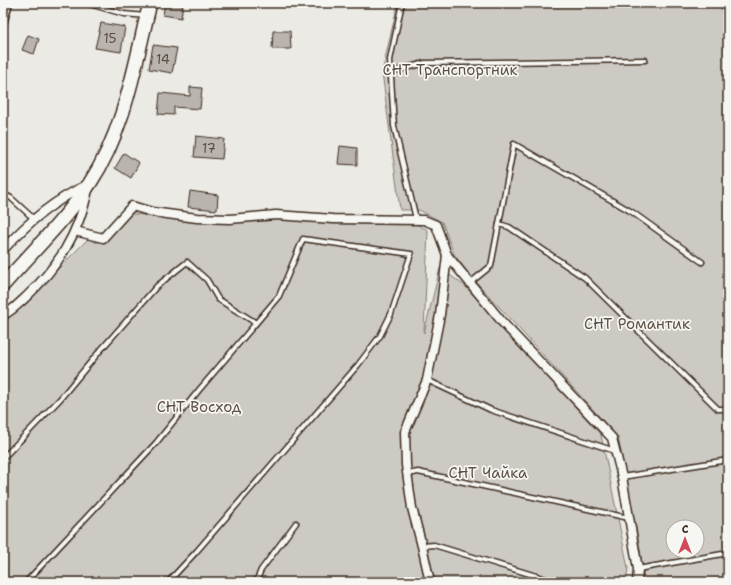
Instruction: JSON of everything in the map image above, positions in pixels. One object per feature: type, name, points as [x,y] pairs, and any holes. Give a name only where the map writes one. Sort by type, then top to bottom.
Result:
[{"type":"main road","points":[[3,285],[90,184],[110,145],[121,117],[150,3]]},
{"type":"street","points":[[3,250],[34,219],[72,192],[90,184]]},
{"type":"street","points":[[3,315],[16,306],[41,282],[58,262],[75,231],[83,211],[90,184]]},
{"type":"street","points":[[75,231],[103,238],[132,206],[152,212],[197,218],[230,219],[276,215],[333,219],[424,220],[436,225],[447,255],[503,323],[612,438],[622,477],[638,569],[637,582]]},
{"type":"street","points":[[430,582],[412,508],[407,474],[405,432],[427,380],[440,315],[447,255]]},
{"type":"lane","points":[[3,28],[10,3]]},
{"type":"lane","points":[[86,3],[124,14],[146,17]]},
{"type":"lane","points":[[402,3],[390,60],[394,126],[416,220]]},
{"type":"lane","points":[[391,72],[425,63],[646,60]]},
{"type":"lane","points":[[470,283],[491,266],[514,144],[632,212],[702,262]]},
{"type":"lane","points":[[3,194],[10,198],[34,219]]},
{"type":"lane","points":[[499,224],[509,227],[585,278],[718,409],[728,409]]},
{"type":"lane","points":[[26,582],[156,443],[198,390],[279,296],[303,239],[411,254],[391,314],[380,336],[348,376],[196,552],[168,582]]},
{"type":"lane","points":[[3,458],[60,399],[157,286],[187,262],[207,280],[218,299],[256,323]]},
{"type":"lane","points":[[427,380],[491,410],[616,452]]},
{"type":"lane","points":[[622,477],[728,460]]},
{"type":"lane","points":[[407,474],[418,472],[629,518]]},
{"type":"lane","points":[[256,582],[261,570],[296,523]]},
{"type":"lane","points":[[422,546],[434,545],[556,582]]},
{"type":"lane","points":[[638,569],[728,552]]},
{"type":"green space","points":[[398,3],[720,3],[728,40],[728,582],[643,582],[644,579],[640,549],[618,437],[468,273],[454,254],[442,222],[419,210],[400,210],[382,72]]},
{"type":"green space","name":"СНТ Восход","points":[[123,213],[213,222],[285,218],[416,224],[428,230],[424,333],[440,268],[465,286],[601,435],[628,568],[626,582],[3,582],[3,324],[88,239],[96,240],[96,243],[102,234]]},
{"type":"building","points":[[165,3],[183,3],[181,18],[163,15]]},
{"type":"building","points":[[101,23],[125,27],[121,52],[95,48]]},
{"type":"building","points":[[273,31],[290,31],[291,49],[272,49]]},
{"type":"building","points":[[28,35],[39,39],[34,54],[22,50]]},
{"type":"building","points":[[153,45],[177,48],[172,73],[149,69]]},
{"type":"building","points":[[190,87],[202,88],[200,109],[174,107],[174,115],[158,114],[160,93],[190,96]]},
{"type":"building","points":[[196,136],[224,139],[222,159],[194,157]]},
{"type":"building","points":[[340,146],[357,148],[357,165],[338,164]]},
{"type":"building","points":[[124,153],[139,163],[131,178],[115,168]]},
{"type":"building","points":[[190,191],[218,195],[217,210],[188,207]]},
{"type":"park label","name":"СНТ Транспортник","points":[[450,70]]},
{"type":"park label","name":"СНТ Романтик","points":[[637,324]]},
{"type":"park label","name":"СНТ Чайка","points":[[488,473]]}]
